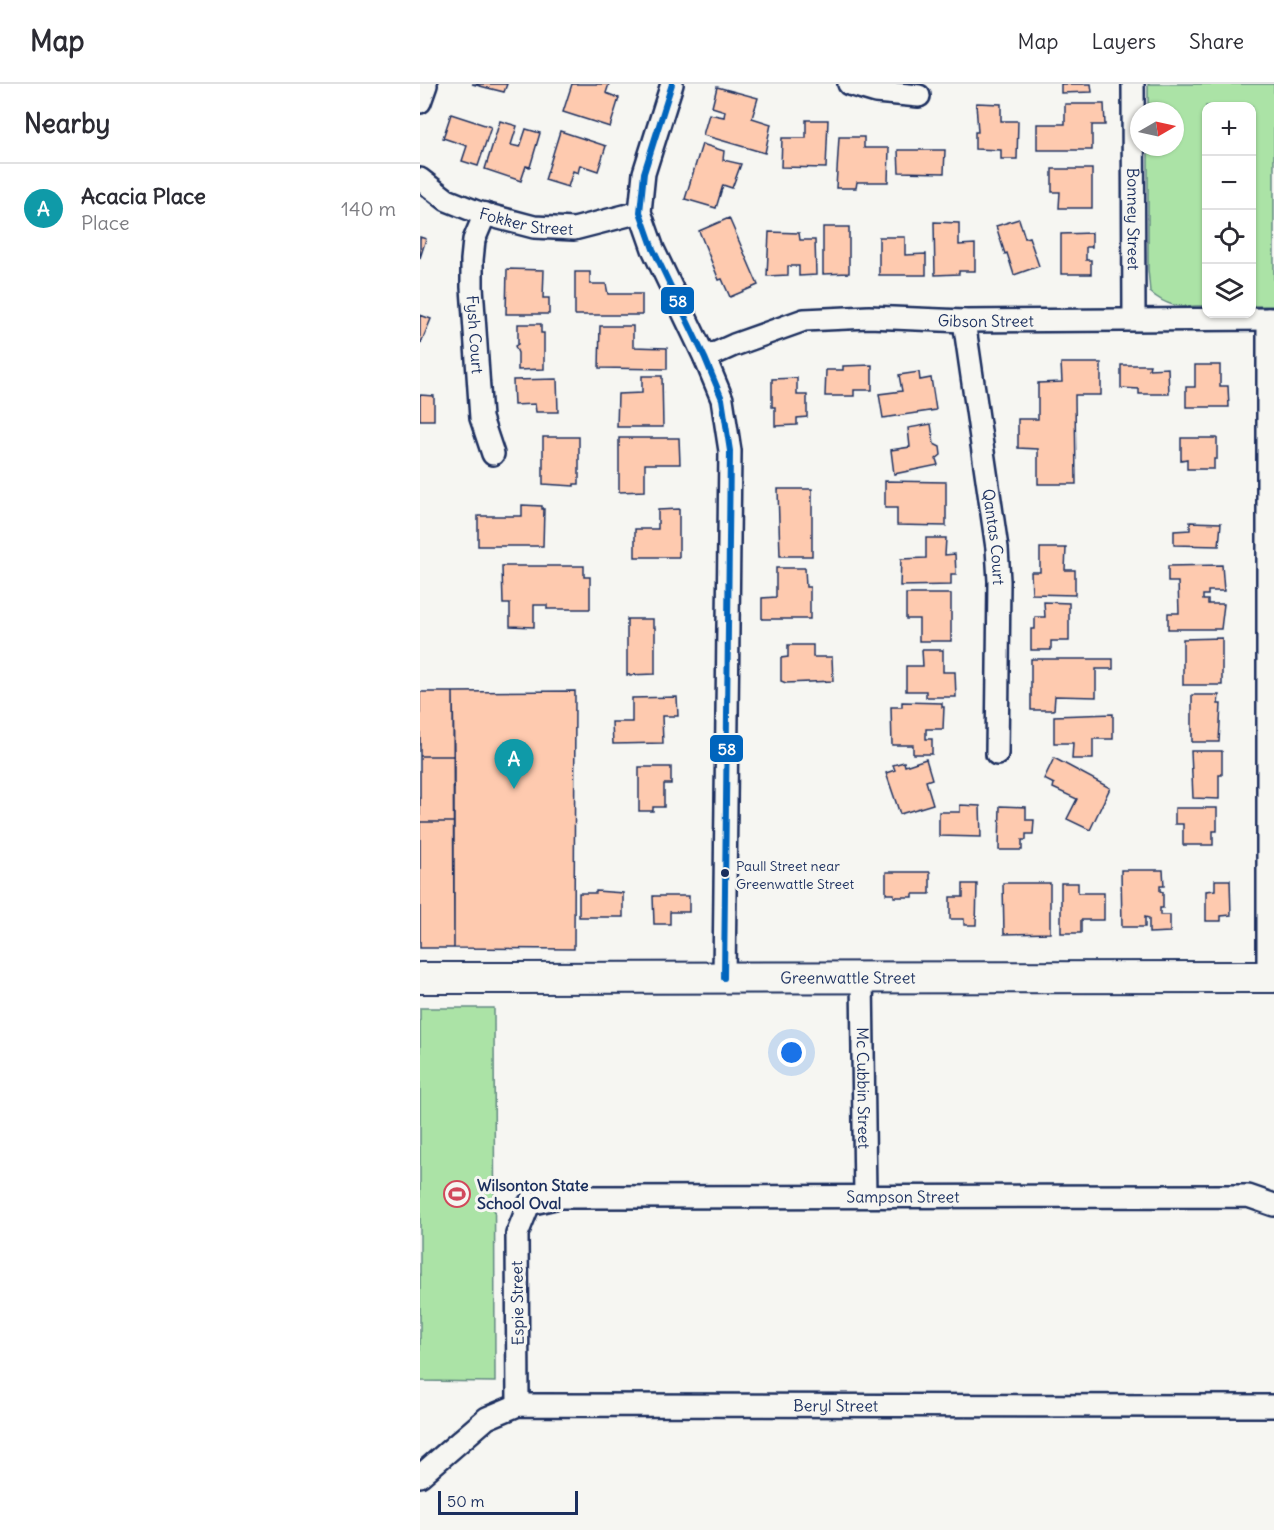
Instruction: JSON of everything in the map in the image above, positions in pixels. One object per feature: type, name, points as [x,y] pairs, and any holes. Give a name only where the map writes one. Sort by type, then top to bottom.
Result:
[{"type":"main road","name":"Greenwattle Street","points":[[420,978],[1271,977]]},
{"type":"street","points":[[672,84],[644,173],[640,212],[653,249],[722,399],[730,451],[724,978]]},
{"type":"street","points":[[849,84],[876,92],[919,96]]},
{"type":"street","name":"Bonney Street","points":[[1133,84],[1134,318]]},
{"type":"street","points":[[420,102],[426,85]]},
{"type":"street","name":"Fokker Street","points":[[420,179],[447,200],[485,214],[534,227],[574,229],[640,212]]},
{"type":"street","name":"Fysh Court","points":[[485,214],[474,240],[472,287],[481,418],[493,454]]},
{"type":"street","name":"Gibson Street","points":[[705,358],[804,320],[869,317],[964,321],[1134,318],[1271,319]]},
{"type":"street","points":[[1271,319],[1271,977]]},
{"type":"street","name":"Qantas Court","points":[[964,321],[997,548],[999,580],[997,754]]},
{"type":"street","name":"Mc Cubbin Street","points":[[862,978],[865,1196]]},
{"type":"street","name":"Sampson Street","points":[[529,1204],[560,1197],[1248,1196],[1274,1205]]},
{"type":"street","name":"Espie Street","points":[[518,1405],[516,1234],[529,1204]]},
{"type":"street","name":"Beryl Street","points":[[420,1476],[487,1418],[518,1405],[1274,1406]]},
{"type":"green space","points":[[1148,84],[1274,84],[1274,306],[1256,306],[1256,102],[1202,102],[1202,306],[1170,304],[1150,292],[1148,156],[1184,156],[1184,102],[1148,102]]},
{"type":"green space","name":"Wilsonton State School Oval","points":[[420,1008],[494,1008],[495,1382],[420,1381]]},
{"type":"building","points":[[472,84],[507,84],[504,92]]},
{"type":"building","points":[[572,84],[609,84],[606,93],[619,98],[610,127],[563,112]]},
{"type":"building","points":[[1061,84],[1091,84],[1092,92],[1061,93]]},
{"type":"building","points":[[717,87],[758,98],[752,118],[771,124],[765,153],[703,135],[709,114],[724,117],[725,111],[712,107]]},
{"type":"building","points":[[976,103],[1001,104],[1001,121],[1018,121],[1017,159],[1001,159],[1001,150],[975,149],[975,132],[978,132]]},
{"type":"building","points":[[1065,104],[1104,104],[1105,125],[1092,125],[1092,150],[1037,150],[1037,124],[1065,124]]},
{"type":"building","points":[[451,114],[491,127],[478,166],[462,161],[467,146],[443,138]]},
{"type":"building","points":[[806,120],[828,120],[826,168],[781,167],[782,138],[806,138]]},
{"type":"building","points":[[500,121],[517,126],[511,145],[520,147],[526,129],[540,133],[530,167],[526,166],[521,181],[485,169]]},
{"type":"building","points":[[560,131],[606,146],[598,171],[580,165],[578,173],[573,171],[568,187],[545,180]]},
{"type":"building","points":[[839,137],[864,137],[864,148],[889,148],[888,182],[857,182],[856,188],[836,188]]},
{"type":"building","points":[[702,144],[724,151],[723,160],[741,164],[732,188],[723,185],[716,208],[685,199]]},
{"type":"building","points":[[898,150],[945,150],[944,173],[899,172]]},
{"type":"building","points":[[1052,169],[1092,169],[1092,208],[1059,208],[1060,192],[1052,192]]},
{"type":"building","points":[[729,218],[758,285],[730,297],[722,279],[719,280],[699,231]]},
{"type":"building","points":[[1019,219],[1025,238],[1029,237],[1039,266],[1014,275],[996,226]]},
{"type":"building","points":[[934,222],[959,223],[959,245],[975,244],[975,271],[935,275]]},
{"type":"building","points":[[823,227],[849,227],[849,273],[823,274]]},
{"type":"building","points":[[769,232],[799,233],[800,240],[815,240],[816,275],[799,276],[799,266],[788,266],[788,275],[767,276]]},
{"type":"building","points":[[1092,233],[1092,247],[1086,247],[1086,260],[1091,260],[1091,274],[1061,274],[1061,234]]},
{"type":"building","points":[[420,237],[426,239],[420,258]]},
{"type":"building","points":[[879,237],[905,237],[905,255],[926,254],[926,275],[879,275]]},
{"type":"building","points":[[507,269],[544,270],[543,298],[549,298],[549,314],[506,314]]},
{"type":"building","points":[[575,272],[590,272],[590,284],[606,284],[608,294],[642,294],[642,315],[575,315]]},
{"type":"building","points":[[420,315],[431,319],[421,343],[420,343]]},
{"type":"building","points":[[518,324],[541,324],[541,333],[544,333],[544,369],[518,370],[518,353],[515,346],[518,344]]},
{"type":"building","points":[[600,326],[633,326],[633,347],[667,348],[667,369],[599,368]]},
{"type":"building","points":[[1061,363],[1101,363],[1101,395],[1075,395],[1076,484],[1038,484],[1038,449],[1018,448],[1018,419],[1038,419],[1038,383],[1062,382]]},
{"type":"building","points":[[872,365],[872,390],[854,390],[854,396],[825,396],[826,370],[843,370],[843,366]]},
{"type":"building","points":[[1121,365],[1150,365],[1149,369],[1168,368],[1169,394],[1139,394],[1139,389],[1121,388]]},
{"type":"building","points":[[1195,365],[1220,365],[1220,386],[1228,386],[1229,407],[1186,407],[1186,387],[1195,387]]},
{"type":"building","points":[[919,372],[920,380],[931,378],[936,410],[883,418],[879,394],[902,391],[899,375]]},
{"type":"building","points":[[642,376],[662,376],[663,427],[617,427],[618,394],[642,393]]},
{"type":"building","points":[[797,378],[797,395],[807,395],[807,417],[797,418],[797,425],[775,426],[772,379]]},
{"type":"building","points":[[557,379],[558,412],[536,412],[535,404],[514,405],[513,380]]},
{"type":"building","points":[[420,395],[434,396],[434,420],[420,420]]},
{"type":"building","points":[[931,424],[934,444],[940,447],[941,455],[936,459],[938,465],[894,474],[891,450],[910,447],[908,428]]},
{"type":"building","points":[[543,437],[579,437],[579,484],[574,484],[574,486],[543,484]]},
{"type":"building","points":[[619,438],[679,438],[680,464],[645,464],[645,491],[619,492]]},
{"type":"building","points":[[1181,438],[1217,438],[1217,459],[1214,459],[1214,469],[1187,469],[1187,459],[1181,460]]},
{"type":"building","points":[[885,481],[946,482],[946,526],[897,525],[897,508],[885,508]]},
{"type":"building","points":[[778,489],[812,489],[812,556],[780,556]]},
{"type":"building","points":[[522,505],[542,506],[544,509],[543,546],[478,546],[478,516],[522,516]]},
{"type":"building","points":[[679,509],[679,557],[635,557],[635,529],[658,529],[658,510]]},
{"type":"building","points":[[1190,522],[1221,523],[1219,546],[1174,545],[1174,531],[1190,530]]},
{"type":"building","points":[[926,538],[946,538],[945,555],[955,554],[956,574],[951,574],[951,585],[900,586],[901,559],[926,558]]},
{"type":"building","points":[[1040,548],[1066,548],[1065,570],[1075,570],[1075,595],[1032,594],[1031,572],[1040,572]]},
{"type":"building","points":[[1222,565],[1224,591],[1208,591],[1208,595],[1203,595],[1203,600],[1208,600],[1208,604],[1224,604],[1221,629],[1168,629],[1168,613],[1179,613],[1178,582],[1168,582],[1168,566]]},
{"type":"building","points":[[502,566],[584,566],[584,577],[590,577],[590,609],[547,609],[547,605],[534,605],[534,627],[510,626],[510,604],[503,604]]},
{"type":"building","points":[[776,568],[805,568],[806,587],[810,587],[810,619],[762,619],[762,598],[776,597]]},
{"type":"building","points":[[906,594],[951,594],[951,641],[919,641],[919,619],[906,619]]},
{"type":"building","points":[[1044,602],[1069,603],[1069,641],[1051,641],[1051,650],[1031,650],[1031,629],[1035,629],[1035,617],[1045,617]]},
{"type":"building","points":[[627,619],[653,619],[655,674],[627,675]]},
{"type":"building","points":[[1222,638],[1222,685],[1183,685],[1183,639]]},
{"type":"building","points":[[788,645],[813,645],[813,657],[832,657],[833,681],[786,683],[781,681],[781,658],[788,657]]},
{"type":"building","points":[[922,650],[943,650],[943,672],[955,672],[956,697],[926,697],[926,691],[906,691],[906,666],[923,666]]},
{"type":"building","points":[[1031,659],[1113,659],[1113,669],[1096,669],[1096,697],[1055,696],[1054,710],[1031,710]]},
{"type":"building","points":[[575,691],[574,949],[454,948],[453,692]]},
{"type":"building","points":[[420,692],[453,692],[454,756],[420,756]]},
{"type":"building","points":[[1192,695],[1219,695],[1218,704],[1221,704],[1219,742],[1192,742]]},
{"type":"building","points":[[677,697],[678,716],[662,716],[663,743],[613,744],[612,722],[632,722],[632,698]]},
{"type":"building","points":[[902,702],[942,703],[944,707],[943,729],[926,729],[926,739],[932,739],[932,754],[913,754],[913,745],[892,745],[891,707],[902,707]]},
{"type":"building","points":[[1113,714],[1113,739],[1093,739],[1093,759],[1072,759],[1073,743],[1054,743],[1054,716]]},
{"type":"building","points":[[1191,751],[1222,751],[1219,799],[1193,798]]},
{"type":"building","points":[[420,756],[454,756],[454,822],[420,822]]},
{"type":"building","points":[[1054,758],[1110,788],[1090,830],[1067,819],[1077,799],[1053,788],[1054,784],[1044,779]]},
{"type":"building","points":[[926,759],[932,779],[926,781],[933,804],[900,814],[886,773],[895,770],[893,765],[904,762],[905,766]]},
{"type":"building","points":[[639,767],[671,767],[671,784],[664,784],[664,807],[653,807],[653,811],[639,811]]},
{"type":"building","points":[[960,805],[980,806],[981,837],[939,836],[939,812],[960,812]]},
{"type":"building","points":[[1000,806],[1026,807],[1026,820],[1034,820],[1033,834],[1026,834],[1026,840],[1022,840],[1022,850],[999,850]]},
{"type":"building","points":[[1175,808],[1217,808],[1217,831],[1213,831],[1213,845],[1183,845],[1183,824],[1175,824]]},
{"type":"building","points":[[420,822],[454,822],[454,948],[420,948]]},
{"type":"building","points":[[1121,870],[1163,870],[1164,886],[1160,886],[1160,891],[1163,892],[1163,908],[1160,908],[1160,915],[1170,915],[1170,932],[1149,933],[1149,918],[1145,917],[1145,927],[1122,927]]},
{"type":"building","points":[[886,872],[930,872],[930,894],[894,897],[894,894],[886,894]]},
{"type":"building","points":[[1215,880],[1230,880],[1231,915],[1221,916],[1221,921],[1206,921],[1206,891],[1215,890]]},
{"type":"building","points":[[1003,883],[1050,883],[1050,933],[1004,934]]},
{"type":"building","points":[[1061,883],[1078,883],[1078,893],[1104,893],[1104,920],[1081,920],[1081,933],[1061,933]]},
{"type":"building","points":[[963,884],[977,884],[976,925],[964,925],[964,919],[950,919],[950,897],[963,897]]},
{"type":"building","points":[[596,891],[623,893],[623,917],[579,917],[579,893],[596,893]]},
{"type":"building","points":[[653,896],[689,896],[689,912],[670,912],[670,924],[654,924]]},
{"type":"transit line","name":"58","points":[[672,84],[644,173],[640,212],[653,249],[722,399],[730,451],[724,978]]},
{"type":"place","name":"Acacia Place","points":[[514,789]]},
{"type":"place","name":"Paull Street near Greenwattle Street","points":[[725,873]]},
{"type":"place","name":"Wilsonton State School Oval","points":[[457,1194]]}]
